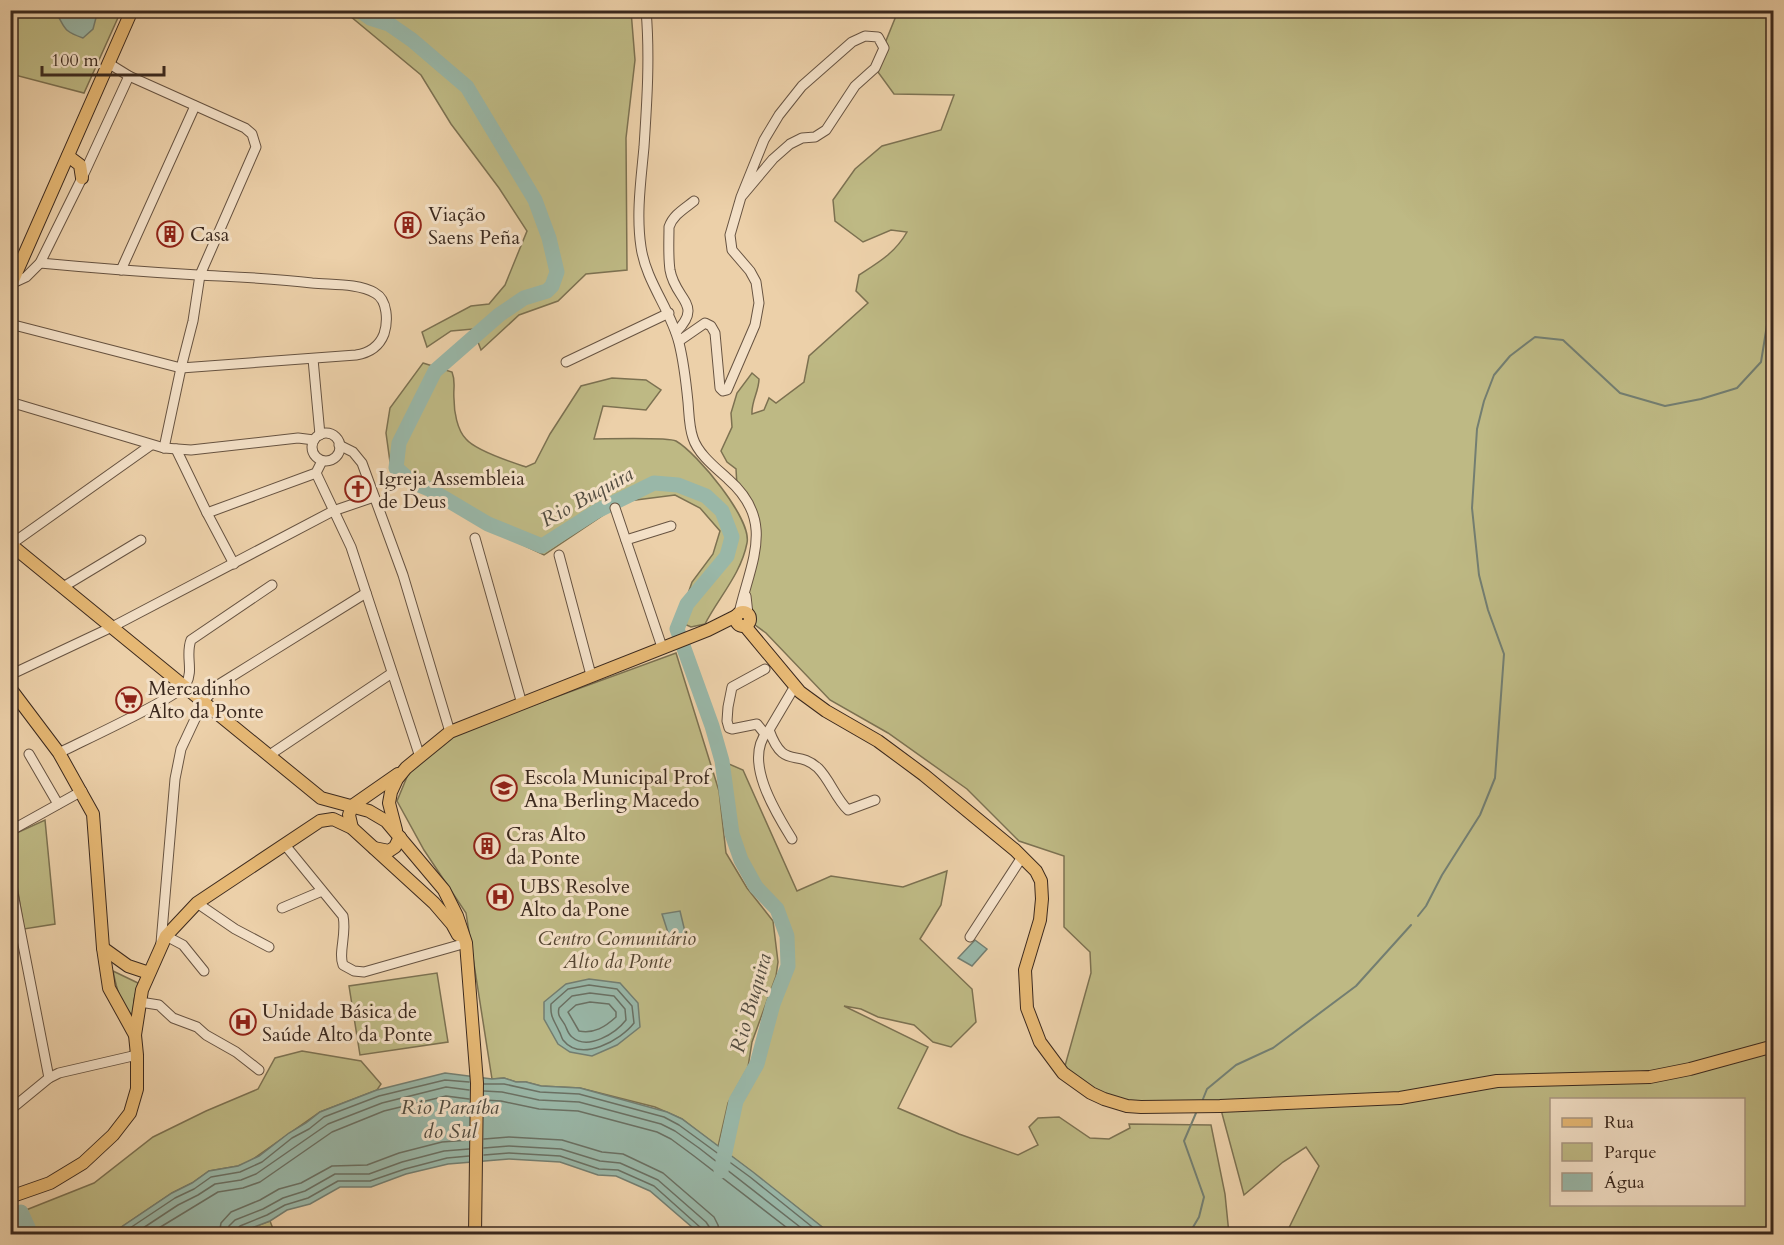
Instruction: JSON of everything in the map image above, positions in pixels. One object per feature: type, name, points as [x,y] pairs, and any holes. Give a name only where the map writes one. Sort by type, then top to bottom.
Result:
[{"type":"main road","points":[[10,296],[12,285],[132,10]]},
{"type":"main road","points":[[68,156],[80,165],[82,178]]},
{"type":"main road","points":[[11,544],[321,798],[379,816],[444,890],[457,916],[465,945],[474,1044],[477,1083],[475,1234]]},
{"type":"main road","points":[[352,828],[349,815],[352,806],[406,768],[450,732],[666,645],[742,619],[795,686],[825,711],[878,741],[924,775],[1036,871],[1042,887],[1040,920],[1025,970],[1027,1008],[1032,1024],[1048,1055],[1063,1073],[1090,1093],[1115,1103],[1141,1107],[1220,1106],[1388,1098],[1434,1093],[1497,1081],[1650,1077],[1690,1069],[1773,1046]]},
{"type":"main road","points":[[10,688],[59,753],[93,814],[109,988],[135,1035]]},
{"type":"main road","points":[[373,848],[389,851],[395,847],[398,835],[389,803],[391,792],[406,768]]},
{"type":"main road","points":[[321,798],[326,810],[321,821]]},
{"type":"main road","points":[[10,1197],[50,1183],[83,1162],[113,1135],[130,1113],[137,1089],[135,1035],[140,1002],[149,973],[164,941],[197,903],[321,821],[333,819],[352,828],[434,903],[452,924],[465,945]]},
{"type":"main road","points":[[104,948],[128,966],[149,973]]},
{"type":"street","points":[[646,10],[648,83],[639,208],[642,250],[652,282],[669,313],[684,361],[693,439],[706,458],[741,491],[750,504],[756,520],[756,539],[745,586],[742,619]]},
{"type":"street","points":[[677,337],[705,323],[711,326],[715,333],[720,388],[723,391],[727,390],[755,325],[759,303],[758,287],[754,277],[734,254],[730,245],[731,229],[741,197],[764,140],[794,95],[852,42],[865,36],[878,37],[884,48],[878,63],[855,86],[826,130],[815,137],[802,138],[790,144],[766,166],[741,197]]},
{"type":"street","points":[[108,63],[129,76],[245,128],[252,134],[256,147],[200,275],[193,321],[164,448]]},
{"type":"street","points":[[12,285],[26,277],[40,263],[129,76]]},
{"type":"street","points":[[121,270],[195,106]]},
{"type":"street","points":[[677,337],[686,322],[688,309],[670,271],[669,227],[676,215],[694,201]]},
{"type":"street","points":[[10,324],[181,368],[314,360],[356,355],[371,350],[384,334],[386,312],[384,304],[375,293],[351,287],[279,279],[40,263]]},
{"type":"street","points":[[566,362],[669,313]]},
{"type":"street","points":[[314,360],[317,437],[313,452],[322,460],[327,461],[335,458],[339,445]]},
{"type":"street","points":[[10,402],[164,448],[191,450],[332,435],[339,445],[353,452],[362,463],[403,575],[450,732]]},
{"type":"street","points":[[11,544],[151,445]]},
{"type":"street","points":[[176,449],[234,564]]},
{"type":"street","points":[[207,513],[316,473],[322,460]]},
{"type":"street","points":[[316,473],[351,548],[420,757]]},
{"type":"street","points":[[10,675],[112,627],[333,511],[374,497]]},
{"type":"street","points":[[615,508],[666,645]]},
{"type":"street","points":[[626,540],[671,526]]},
{"type":"street","points":[[475,538],[522,704]]},
{"type":"street","points":[[63,587],[141,540]]},
{"type":"street","points":[[559,555],[591,675]]},
{"type":"street","points":[[59,753],[185,687],[191,673],[187,649],[191,640],[272,585]]},
{"type":"street","points":[[204,971],[183,945],[164,941],[175,779],[181,749],[203,702],[218,685],[366,593]]},
{"type":"street","points":[[765,669],[732,687],[727,721],[729,728],[757,724],[767,732],[781,754],[805,761],[819,770],[847,809],[852,810],[875,800]]},
{"type":"street","points":[[268,756],[392,673]]},
{"type":"street","points":[[792,839],[775,812],[762,781],[760,747],[795,686]]},
{"type":"street","points":[[29,754],[58,804]]},
{"type":"street","points":[[12,828],[82,791]]},
{"type":"street","points":[[285,845],[343,916],[346,929],[341,960],[344,965],[354,971],[364,972],[465,945]]},
{"type":"street","points":[[970,937],[1022,857]]},
{"type":"street","points":[[10,878],[14,917],[49,1078]]},
{"type":"street","points":[[282,908],[322,891]]},
{"type":"street","points":[[197,903],[235,929],[269,947]]},
{"type":"street","points":[[140,1002],[159,1005],[173,1018],[197,1027],[259,1070]]},
{"type":"street","points":[[10,1110],[49,1078],[59,1073],[137,1055]]},
{"type":"green space","points":[[10,11],[121,11],[84,93],[11,74]]},
{"type":"green space","points":[[344,11],[631,11],[635,60],[626,138],[627,270],[586,274],[558,301],[519,315],[481,350],[473,329],[451,331],[427,347],[422,332],[471,306],[489,304],[505,285],[527,231],[499,188],[451,124],[421,75]]},
{"type":"green space","points":[[898,11],[1773,11],[1773,1234],[1286,1234],[1319,1166],[1306,1147],[1283,1162],[1244,1195],[1220,1106],[1127,1106],[1063,1073],[1091,973],[1090,952],[1064,927],[1064,856],[1019,841],[967,789],[888,733],[830,700],[766,633],[751,622],[748,614],[745,586],[755,547],[750,504],[737,486],[736,469],[727,462],[721,451],[732,427],[731,413],[737,393],[752,373],[759,379],[752,414],[764,410],[769,398],[776,403],[804,382],[809,356],[868,303],[856,291],[859,275],[892,251],[907,232],[891,230],[863,242],[835,221],[833,200],[855,169],[882,146],[941,130],[954,95],[894,94],[875,68]]},
{"type":"green space","points":[[423,363],[452,372],[455,415],[460,431],[466,439],[485,452],[526,467],[535,463],[550,434],[581,386],[612,378],[646,380],[661,390],[646,410],[603,406],[594,439],[676,441],[709,472],[732,503],[746,532],[747,543],[735,575],[705,624],[691,627],[675,620],[683,608],[692,582],[713,554],[720,531],[700,508],[675,495],[628,501],[544,555],[481,525],[406,483],[390,462],[386,433],[390,408]]},
{"type":"green space","name":"Centro Comunitário Alto da Ponte","points":[[676,653],[719,791],[726,853],[747,888],[773,921],[778,962],[776,976],[752,1042],[748,1067],[728,1103],[718,1147],[682,1119],[655,1107],[580,1088],[541,1086],[504,1078],[492,1079],[466,913],[424,850],[397,801],[409,772],[452,735]]},
{"type":"green space","points":[[722,761],[743,770],[797,891],[831,876],[903,887],[947,871],[941,905],[920,939],[972,989],[976,1022],[951,1047],[933,1042],[914,1025],[844,1006],[928,1047],[898,1108],[959,1134],[1018,1155],[1038,1145],[1029,1127],[1038,1118],[1059,1117],[1090,1138],[1109,1139],[1130,1128],[1129,1124],[1211,1125],[1225,1194],[1229,1234],[831,1234],[726,1152],[736,1101],[757,1064],[773,1004],[788,966],[787,936],[777,909],[756,887],[741,860],[732,834]]},
{"type":"green space","points":[[45,820],[55,924],[24,929],[10,836]]},
{"type":"green space","points":[[113,971],[138,983],[133,1016],[122,1001]]},
{"type":"green space","points":[[437,973],[448,1042],[360,1055],[349,986]]},
{"type":"green space","points":[[302,1051],[361,1061],[381,1084],[377,1090],[320,1112],[249,1162],[209,1171],[111,1234],[31,1234],[21,1212],[94,1183],[153,1137],[258,1089],[275,1058]]},
{"type":"green space","points":[[270,1221],[275,1234],[235,1234]]},
{"type":"water","points":[[55,11],[94,11],[97,14],[93,29],[83,38],[67,30]]},
{"type":"water","points":[[680,911],[687,940],[671,942],[662,914]]},
{"type":"water","points":[[975,940],[987,949],[972,966],[958,958]]},
{"type":"water","points":[[589,979],[620,983],[638,1003],[640,1027],[617,1045],[592,1056],[570,1052],[558,1044],[544,1019],[544,1002],[566,984]]},
{"type":"water","name":"Rio Paraíba do Sul","points":[[445,1073],[492,1079],[504,1078],[541,1086],[580,1088],[667,1112],[682,1119],[831,1234],[700,1234],[650,1191],[616,1176],[598,1175],[560,1162],[509,1159],[448,1164],[406,1174],[371,1187],[340,1187],[310,1204],[287,1210],[270,1221],[235,1234],[111,1234],[209,1171],[238,1166],[259,1156],[320,1112],[377,1090]]},
{"type":"waterway","name":"Rio Buquira","points":[[359,10],[370,18],[389,24],[412,40],[467,87],[535,200],[549,238],[557,272],[552,286],[547,291],[524,298],[499,315],[435,371],[399,443],[396,468],[412,482],[429,489],[488,524],[542,546],[597,511],[654,483],[678,485],[706,496],[722,511],[732,537],[727,556],[687,604],[677,629],[712,726],[722,761],[732,834],[741,860],[756,887],[777,909],[787,936],[788,966],[773,1004],[757,1064],[736,1101],[721,1171]]},
{"type":"waterway","points":[[1418,916],[1480,815],[1495,778],[1504,654],[1488,610],[1479,575],[1472,508],[1477,429],[1494,375],[1510,356],[1535,337],[1563,340],[1620,393],[1665,406],[1701,399],[1737,388],[1761,362],[1767,325],[1774,314]]},
{"type":"waterway","points":[[1203,1099],[1207,1089],[1236,1065],[1273,1048],[1356,986],[1411,925]]},
{"type":"waterway","points":[[1189,1234],[1199,1217],[1204,1197],[1184,1141],[1196,1113]]},
{"type":"waterway","points":[[21,1212],[31,1234]]},
{"type":"place","name":"Viação Saens Peña","points":[[408,225]]},
{"type":"place","name":"Casa","points":[[170,234]]},
{"type":"place","name":"Igreja Assembleia de Deus","points":[[358,489]]},
{"type":"place","name":"Mercadinho Alto da Ponte","points":[[129,700]]},
{"type":"place","name":"Escola Municipal Prof Ana Berling Macedo","points":[[504,788]]},
{"type":"place","name":"Cras Alto da Ponte","points":[[487,846]]},
{"type":"place","name":"UBS Resolve Alto da Pone","points":[[500,897]]},
{"type":"place","name":"Unidade Básica de Saúde Alto da Ponte","points":[[243,1022]]}]
